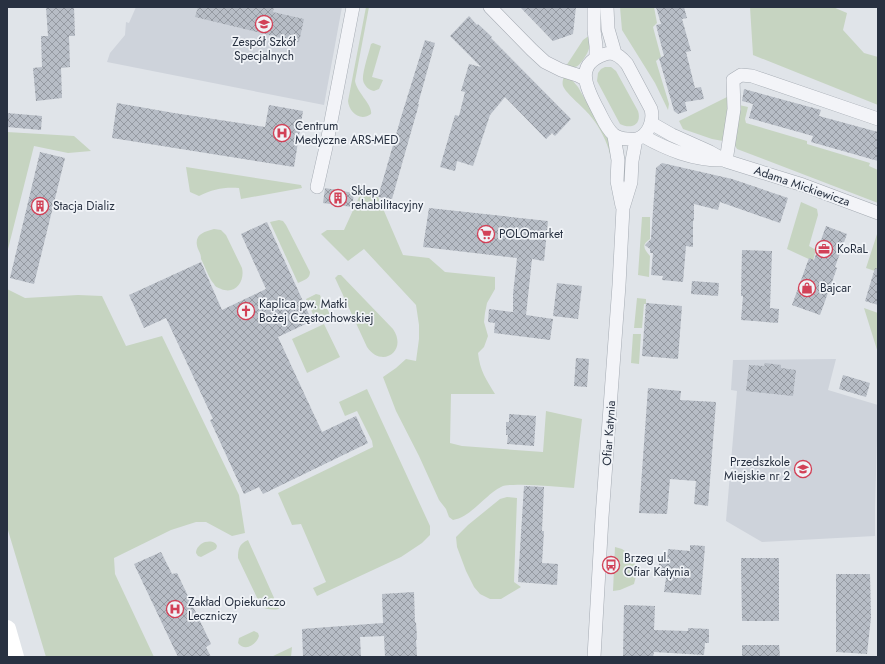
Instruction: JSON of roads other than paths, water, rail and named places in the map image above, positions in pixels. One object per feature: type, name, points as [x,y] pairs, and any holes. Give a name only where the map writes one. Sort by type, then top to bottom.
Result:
[{"type":"main road","points":[[7,629],[15,657]]},
{"type":"street","points":[[317,187],[353,7]]},
{"type":"street","points":[[490,7],[545,62],[585,79]]},
{"type":"street","points":[[594,7],[596,58]]},
{"type":"street","points":[[606,7],[608,29],[615,53],[627,64],[647,100],[653,115],[648,130],[639,137],[624,139],[614,136],[606,125],[587,88],[585,79],[586,71],[589,65],[596,58],[609,53],[615,53]]},
{"type":"street","points":[[726,161],[734,109],[733,80],[741,75],[752,76],[878,119]]},
{"type":"street","name":"Adama Mickiewicza","points":[[651,123],[672,135],[704,149],[726,161],[803,185],[878,213]]},
{"type":"street","name":"Ofiar Katynia","points":[[594,657],[602,517],[620,286],[623,208],[617,181],[618,160],[614,136]]},
{"type":"street","name":"Adama Mickiewicza","points":[[639,137],[684,155],[708,160],[726,161]]},
{"type":"street","name":"Ofiar Katynia","points":[[623,208],[631,182],[632,161],[639,137]]},
{"type":"place","name":"Zespół Szkół Specjalnych","points":[[264,24]]},
{"type":"place","name":"Centrum Medyczne ARS-MED","points":[[282,133]]},
{"type":"place","name":"Sklep rehabilitacyjny","points":[[338,198]]},
{"type":"place","name":"Stacja Dializ","points":[[40,206]]},
{"type":"place","name":"POLOmarket","points":[[486,234]]},
{"type":"place","name":"KoRaL","points":[[824,249]]},
{"type":"place","name":"Bajcar","points":[[807,288]]},
{"type":"place","name":"Kaplica pw. Matki Bożej Częstochowskiej","points":[[246,311]]},
{"type":"place","name":"Przedszkole Miejskie nr 2","points":[[803,469]]},
{"type":"place","name":"Brzeg ul. Ofiar Katynia","points":[[611,565]]},
{"type":"place","name":"Zakład Opiekuńczo Leczniczy","points":[[175,609]]}]
